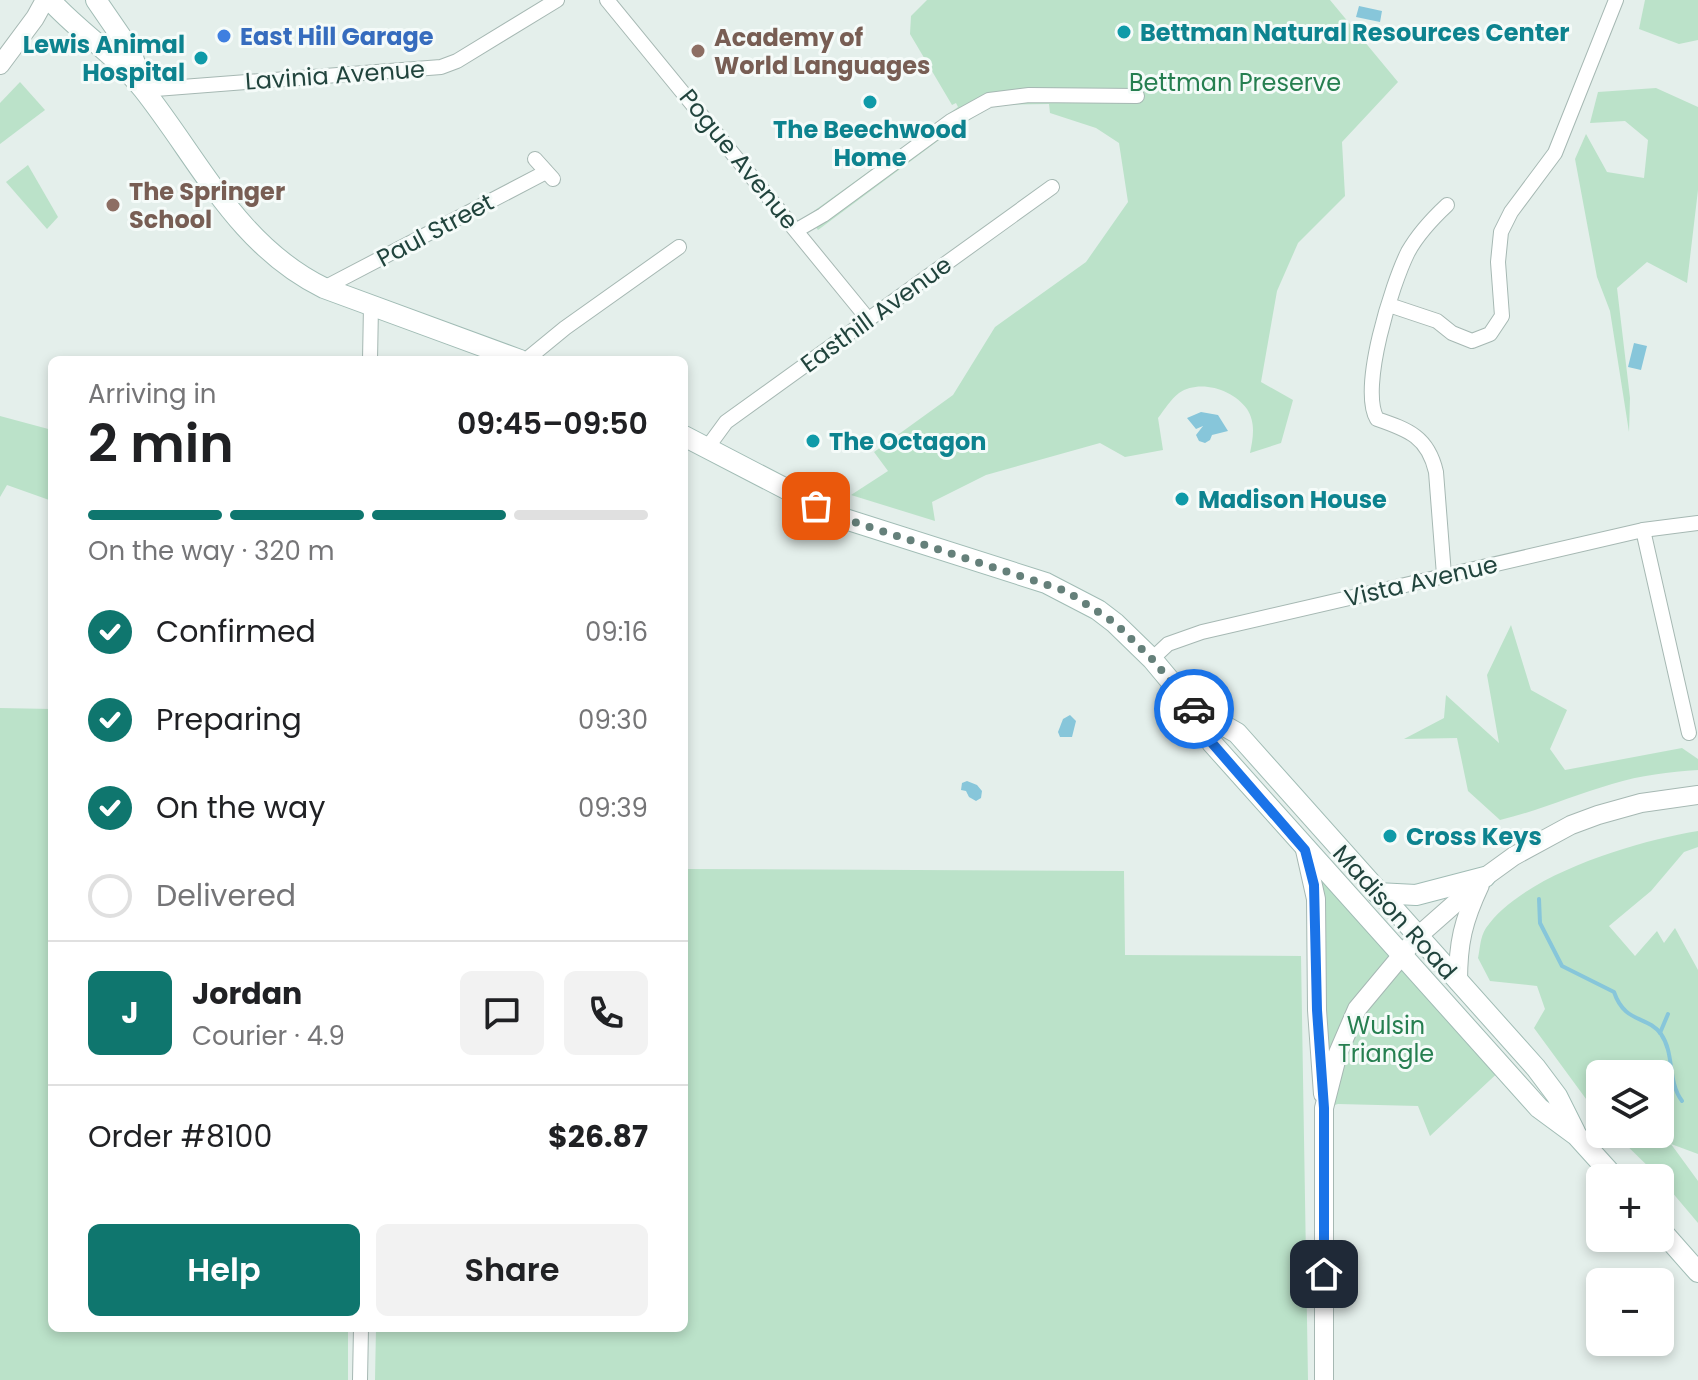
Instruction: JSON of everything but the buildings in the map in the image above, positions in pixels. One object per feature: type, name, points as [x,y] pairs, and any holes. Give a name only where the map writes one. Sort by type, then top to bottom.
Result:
[{"type":"main road","points":[[47,0],[102,47],[143,90],[234,217],[280,260],[324,288],[512,356]]},
{"type":"main road","points":[[96,0],[131,51],[143,90]]},
{"type":"main road","name":"Madison Road","points":[[688,438],[842,518],[1066,591],[1115,623],[1152,659],[1193,708],[1212,743],[1275,817],[1539,1108],[1577,1136],[1602,1164]]},
{"type":"main road","name":"Madison Road","points":[[1193,708],[1237,733],[1536,1068],[1557,1096],[1577,1136]]},
{"type":"main road","points":[[1275,817],[1337,865],[1403,935],[1417,937]]},
{"type":"main road","points":[[1377,893],[1416,895],[1485,877]]},
{"type":"main road","points":[[1674,1245],[1698,1272]]},
{"type":"street","points":[[0,65],[47,0]]},
{"type":"street","name":"Lavinia Avenue","points":[[143,90],[441,67],[457,61],[557,0]]},
{"type":"street","name":"Pogue Avenue","points":[[607,0],[868,319]]},
{"type":"street","points":[[1389,305],[1437,321],[1452,333],[1472,341],[1490,334],[1502,316],[1498,262],[1501,232],[1511,212],[1555,153],[1616,0]]},
{"type":"street","points":[[797,230],[823,215],[951,121],[989,100],[1029,95],[1137,96]]},
{"type":"street","name":"Paul Street","points":[[324,288],[549,176],[535,159]]},
{"type":"street","name":"Easthill Avenue","points":[[707,448],[726,422],[1052,187]]},
{"type":"street","points":[[1444,575],[1432,456],[1424,443],[1413,434],[1377,419],[1372,410],[1371,392],[1389,305],[1409,252],[1421,232],[1447,205]]},
{"type":"street","points":[[528,356],[679,247]]},
{"type":"street","points":[[370,356],[371,306]]},
{"type":"street","name":"Vista Avenue","points":[[1152,659],[1168,644],[1190,635],[1643,530],[1698,523]]},
{"type":"street","points":[[1643,530],[1689,733]]},
{"type":"street","points":[[1324,1108],[1338,1053],[1352,1017],[1417,937],[1485,877],[1514,856],[1571,825],[1641,803],[1698,795]]},
{"type":"street","points":[[1305,850],[1316,899],[1317,1010],[1324,1108],[1324,1380]]},
{"type":"street","points":[[1458,982],[1459,945],[1466,915],[1485,877]]},
{"type":"street","points":[[360,1380],[361,1332]]},
{"type":"green space","name":"Bettman Preserve","points":[[927,0],[1330,0],[1398,82],[1342,142],[1345,196],[1298,243],[1277,291],[1261,382],[1293,400],[1281,443],[1250,453],[1253,425],[1247,409],[1225,391],[1196,387],[1179,393],[1158,418],[1163,450],[1125,457],[1100,443],[986,475],[932,502],[935,521],[851,495],[888,471],[874,452],[953,395],[995,327],[1086,262],[1128,202],[1119,143],[1096,128],[1050,113],[1049,104],[991,105],[966,120],[818,230],[807,216],[958,107],[956,103],[952,105],[910,34],[911,16]]},
{"type":"green space","points":[[1645,0],[1698,0],[1698,40],[1679,44],[1639,29]]},
{"type":"green space","points":[[20,82],[45,110],[0,144],[0,103]]},
{"type":"green space","points":[[1656,88],[1698,107],[1698,190],[1687,283],[1647,262],[1617,288],[1630,398],[1629,432],[1610,311],[1597,277],[1575,159],[1586,134],[1607,172],[1644,178],[1648,140],[1625,121],[1590,123],[1598,92]]},
{"type":"green space","points":[[28,165],[58,217],[47,229],[6,182]]},
{"type":"green space","points":[[0,416],[48,429],[48,500],[7,485],[0,497]]},
{"type":"green space","points":[[1511,625],[1531,690],[1567,710],[1550,749],[1565,770],[1682,748],[1698,759],[1698,770],[1623,781],[1500,820],[1468,791],[1457,738],[1404,739],[1444,718],[1446,695],[1499,743],[1487,675]]},
{"type":"green space","points":[[0,708],[48,709],[48,1332],[348,1332],[348,1380],[0,1380]]},
{"type":"green space","points":[[1698,831],[1698,847],[1684,852],[1651,891],[1609,926],[1635,956],[1657,931],[1664,943],[1675,928],[1698,970],[1698,1154],[1674,1145],[1674,1060],[1586,1060],[1586,1099],[1534,1028],[1545,1009],[1537,986],[1490,981],[1478,958],[1486,928],[1503,909],[1526,892],[1582,863]]},
{"type":"green space","name":"Wulsin Triangle","points":[[1305,850],[1504,1067],[1430,1136],[1418,1106],[1338,1104],[1324,1108]]},
{"type":"green space","points":[[688,869],[1124,871],[1125,955],[1301,956],[1308,1380],[375,1380],[376,1332],[688,1332]]},
{"type":"green space","points":[[1629,1148],[1674,1148],[1698,1181],[1698,1223],[1674,1195],[1674,1164],[1646,1164]]},
{"type":"water","points":[[1359,6],[1382,11],[1380,22],[1356,17]]},
{"type":"water","points":[[1634,343],[1647,346],[1641,370],[1628,367]]},
{"type":"water","points":[[1201,412],[1218,415],[1228,431],[1212,435],[1205,443],[1199,441],[1196,435],[1203,426],[1196,429],[1187,418]]},
{"type":"water","points":[[1070,715],[1076,721],[1072,737],[1060,737],[1058,732],[1063,719]]},
{"type":"water","points":[[967,781],[982,791],[981,798],[976,801],[961,790],[962,783]]},
{"type":"waterway","points":[[1539,899],[1540,923],[1562,966],[1614,992],[1624,1009],[1661,1034],[1668,1050],[1674,1085],[1682,1101]]},
{"type":"waterway","points":[[1660,1033],[1668,1014]]},
{"type":"way so far","points":[[816,506],[842,518],[1066,591],[1115,623],[1152,659],[1194,709]]},
{"type":"place","name":"Bettman Natural Resources Center","points":[[1124,32]]},
{"type":"place","name":"East Hill Garage","points":[[224,36]]},
{"type":"place","name":"Academy of World Languages","points":[[698,51]]},
{"type":"place","name":"Lewis Animal Hospital","points":[[201,58]]},
{"type":"place","name":"The Beechwood Home","points":[[870,102]]},
{"type":"place","name":"The Springer School","points":[[113,205]]},
{"type":"place","name":"The Octagon","points":[[813,441]]},
{"type":"place","name":"Madison House","points":[[1182,499]]},
{"type":"place","name":"Cross Keys","points":[[1390,836]]},
{"type":"route","points":[[1194,709],[1212,743],[1305,850],[1314,885],[1317,1010],[1324,1108],[1324,1274]]}]
